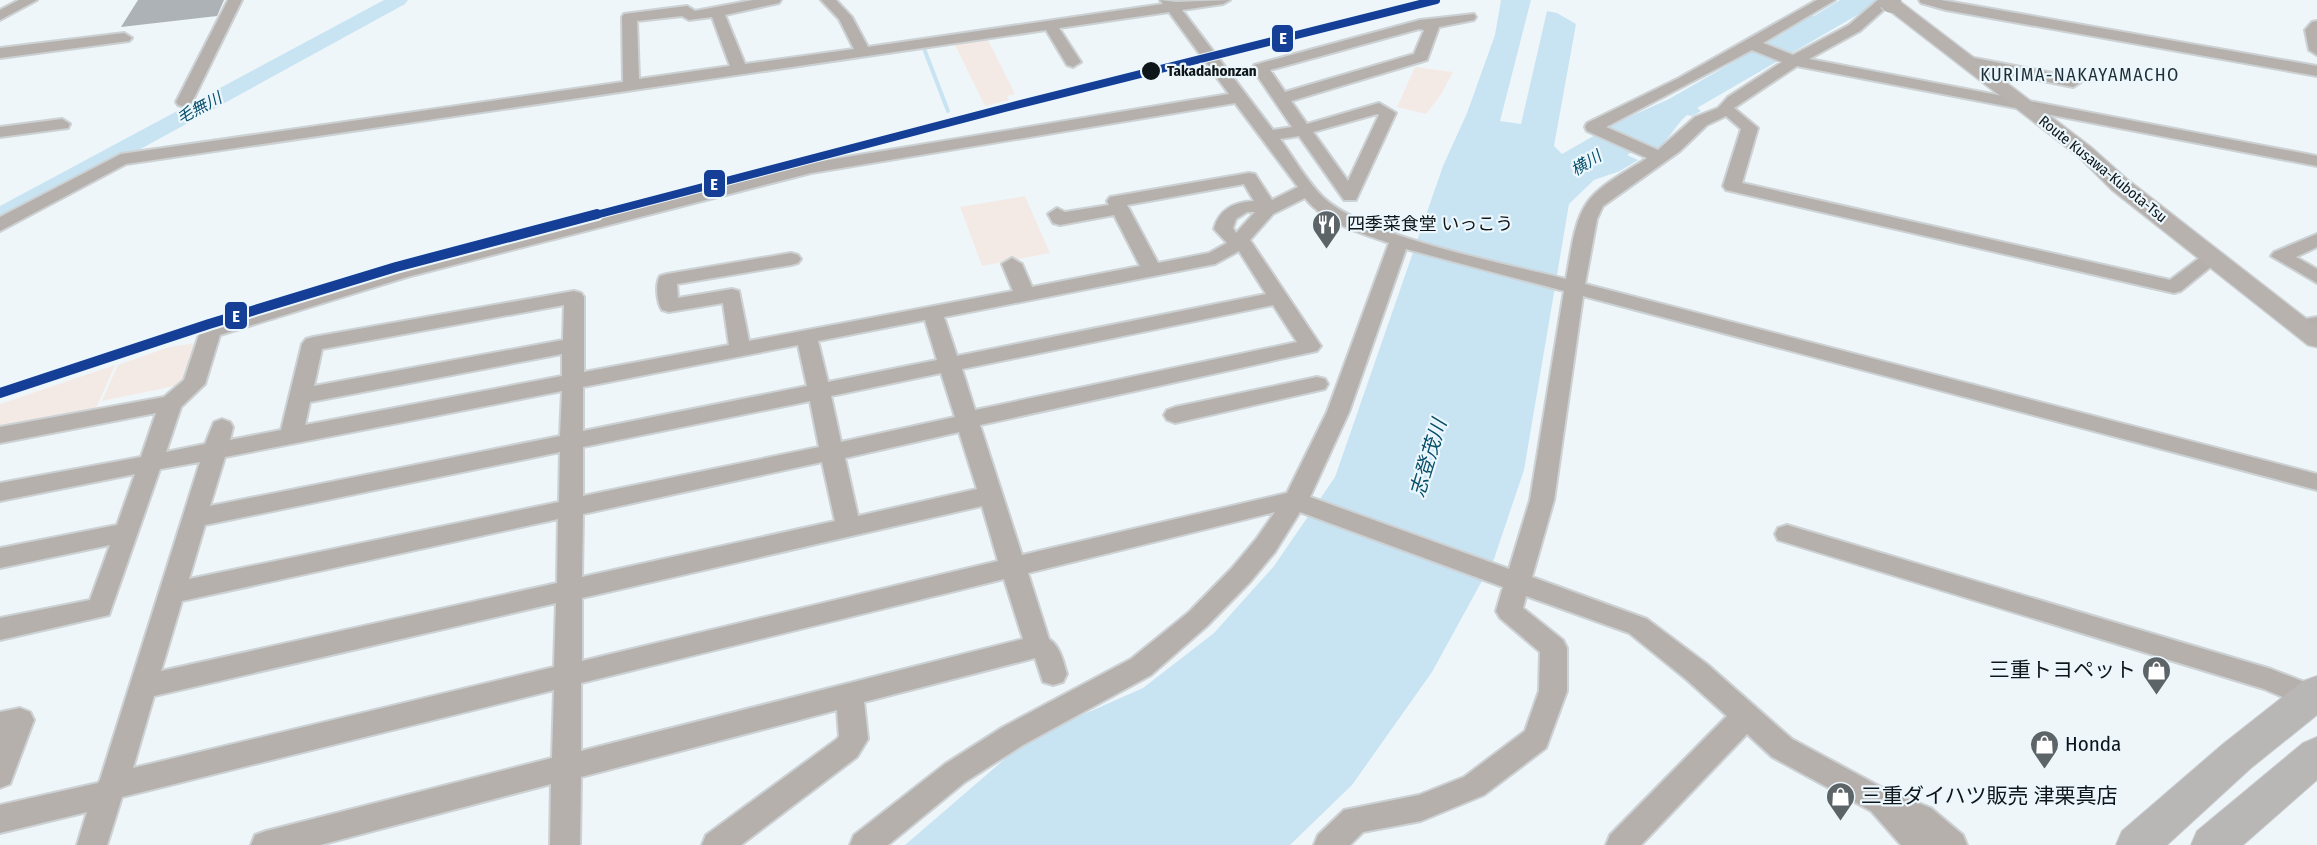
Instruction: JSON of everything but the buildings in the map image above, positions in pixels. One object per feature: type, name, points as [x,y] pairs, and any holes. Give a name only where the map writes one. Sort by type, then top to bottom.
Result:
[{"type":"highway","points":[[2137,845],[2237,756],[2314,695]]},
{"type":"highway","points":[[2212,845],[2317,755]]},
{"type":"main road","name":"Route Kusawa-Kubota-Tsu","points":[[1891,1],[2085,152],[2120,185],[2312,329]]},
{"type":"street","points":[[0,16],[30,0]]},
{"type":"street","points":[[183,102],[235,0]]},
{"type":"street","points":[[635,17],[636,0]]},
{"type":"street","points":[[631,85],[629,17],[687,10],[689,16],[774,0]]},
{"type":"street","points":[[828,0],[845,17],[863,52]]},
{"type":"street","points":[[0,225],[121,159],[1050,25],[1170,4],[1223,0]]},
{"type":"street","points":[[1659,157],[1593,127],[1685,81],[1828,0]]},
{"type":"street","points":[[1926,0],[1946,6],[2317,71]]},
{"type":"street","points":[[1329,845],[1356,820],[1421,808],[1474,786],[1536,739],[1553,691],[1554,648],[1509,611],[1542,500],[1573,288],[1588,219],[1595,204],[1674,147],[1701,121],[1726,110],[1726,106],[1734,100],[1794,61],[1861,22],[1879,10],[1883,3],[1891,1]]},
{"type":"street","points":[[1170,4],[1269,136],[1306,190],[1339,217],[1404,242],[1573,288],[2317,482]]},
{"type":"street","points":[[717,12],[739,70]]},
{"type":"street","points":[[1350,196],[1260,68],[1408,27],[1469,17]]},
{"type":"street","points":[[1050,25],[1073,62]]},
{"type":"street","points":[[1282,98],[1421,57],[1432,28],[1427,25]]},
{"type":"street","points":[[2317,25],[2313,30],[2317,50]]},
{"type":"street","points":[[0,53],[124,38]]},
{"type":"street","points":[[1750,44],[1794,61],[2317,161]]},
{"type":"street","points":[[1969,62],[2073,82]]},
{"type":"street","points":[[0,629],[99,608],[171,404],[194,384],[210,339],[209,331],[410,270],[810,168],[1240,97]]},
{"type":"street","points":[[1269,136],[1303,130],[1379,108],[1388,113],[1339,217]]},
{"type":"street","points":[[1726,110],[1736,115],[1750,128],[1732,186],[2174,287],[2213,257]]},
{"type":"street","points":[[0,132],[62,124]]},
{"type":"street","points":[[1152,270],[1116,201],[1249,178],[1268,208]]},
{"type":"street","points":[[0,492],[150,464],[218,439],[291,436],[1215,258],[1227,253],[1268,208],[1306,190]]},
{"type":"street","points":[[1069,219],[1120,208]]},
{"type":"street","points":[[171,593],[832,452],[1310,346],[1240,240]]},
{"type":"street","points":[[2317,240],[2281,256],[2317,277]]},
{"type":"street","points":[[865,845],[955,773],[1013,736],[1141,667],[1167,648],[1241,575],[1299,503],[1338,412],[1404,242]]},
{"type":"street","points":[[740,350],[732,296],[669,306],[667,280],[791,259]]},
{"type":"street","points":[[1012,264],[1025,295]]},
{"type":"street","points":[[291,436],[313,344],[574,297],[565,845]]},
{"type":"street","points":[[194,518],[1279,298]]},
{"type":"street","points":[[933,313],[1038,646],[1046,651],[1053,674]]},
{"type":"street","points":[[807,337],[848,527]]},
{"type":"street","points":[[301,396],[573,345]]},
{"type":"street","points":[[1212,367],[1230,403]]},
{"type":"street","points":[[1175,415],[1317,384]]},
{"type":"street","points":[[0,435],[171,404]]},
{"type":"street","points":[[91,845],[143,687],[218,439]]},
{"type":"street","points":[[143,687],[990,495]]},
{"type":"street","points":[[0,819],[568,674],[1283,501],[1299,503],[1638,626],[1697,672],[1782,748],[1880,801],[1920,818],[1952,845]]},
{"type":"street","points":[[0,558],[126,532]]},
{"type":"street","points":[[1787,534],[2314,695]]},
{"type":"street","points":[[266,845],[1038,646]]},
{"type":"street","points":[[717,845],[847,748],[854,740],[849,694]]},
{"type":"street","points":[[1620,845],[1746,716]]},
{"type":"street","points":[[0,724],[20,720],[0,775]]},
{"type":"street","points":[[1880,801],[1921,845]]},
{"type":"street","points":[[1880,801],[1936,845]]},
{"type":"shaded area","points":[[986,36],[1015,94],[1007,96],[1009,100],[985,106],[953,41]]},
{"type":"shaded area","points":[[1415,67],[1453,72],[1440,96],[1426,114],[1397,107]]},
{"type":"shaded area","points":[[1025,196],[1050,253],[982,266],[960,207]]},
{"type":"shaded area","points":[[196,343],[184,384],[102,401],[118,365],[169,347]]},
{"type":"shaded area","points":[[115,365],[94,413],[0,430],[0,404]]},
{"type":"water","points":[[1501,0],[1531,0],[1500,121],[1521,124],[1547,11],[1557,13],[1576,24],[1554,146],[1562,154],[1618,122],[1669,99],[1782,34],[1808,16],[1814,16],[1840,0],[1883,0],[1697,108],[1701,111],[1692,116],[1687,115],[1659,147],[1654,150],[1643,146],[1627,155],[1638,160],[1620,171],[1594,180],[1569,204],[1524,470],[1494,559],[1432,672],[1352,785],[1290,845],[905,845],[1028,739],[1143,688],[1214,633],[1274,566],[1335,477],[1443,166],[1467,113],[1495,35]]},
{"type":"waterway","name":"毛無川","points":[[0,216],[398,0]]},
{"type":"waterway","points":[[923,46],[948,111]]},
{"type":"transit line","name":"E","points":[[0,393],[209,324],[396,267],[1005,108],[1436,0]]},
{"type":"place","name":"Takadahonzan","points":[[1151,71]]},
{"type":"place","name":"四季菜食堂 いっこう","points":[[1326,250]]},
{"type":"place","name":"三重トヨペット","points":[[2157,696]]},
{"type":"place","name":"Honda","points":[[2044,770]]},
{"type":"place","name":"三重ダイハツ販売 津栗真店","points":[[1840,822]]},
{"type":"district","name":"KURIMA-NAKAYAMACHO","points":[[2080,75]]},
{"type":"water label","name":"横川","points":[[1586,163]]},
{"type":"water label","name":"志登茂川","points":[[1428,458]]}]
